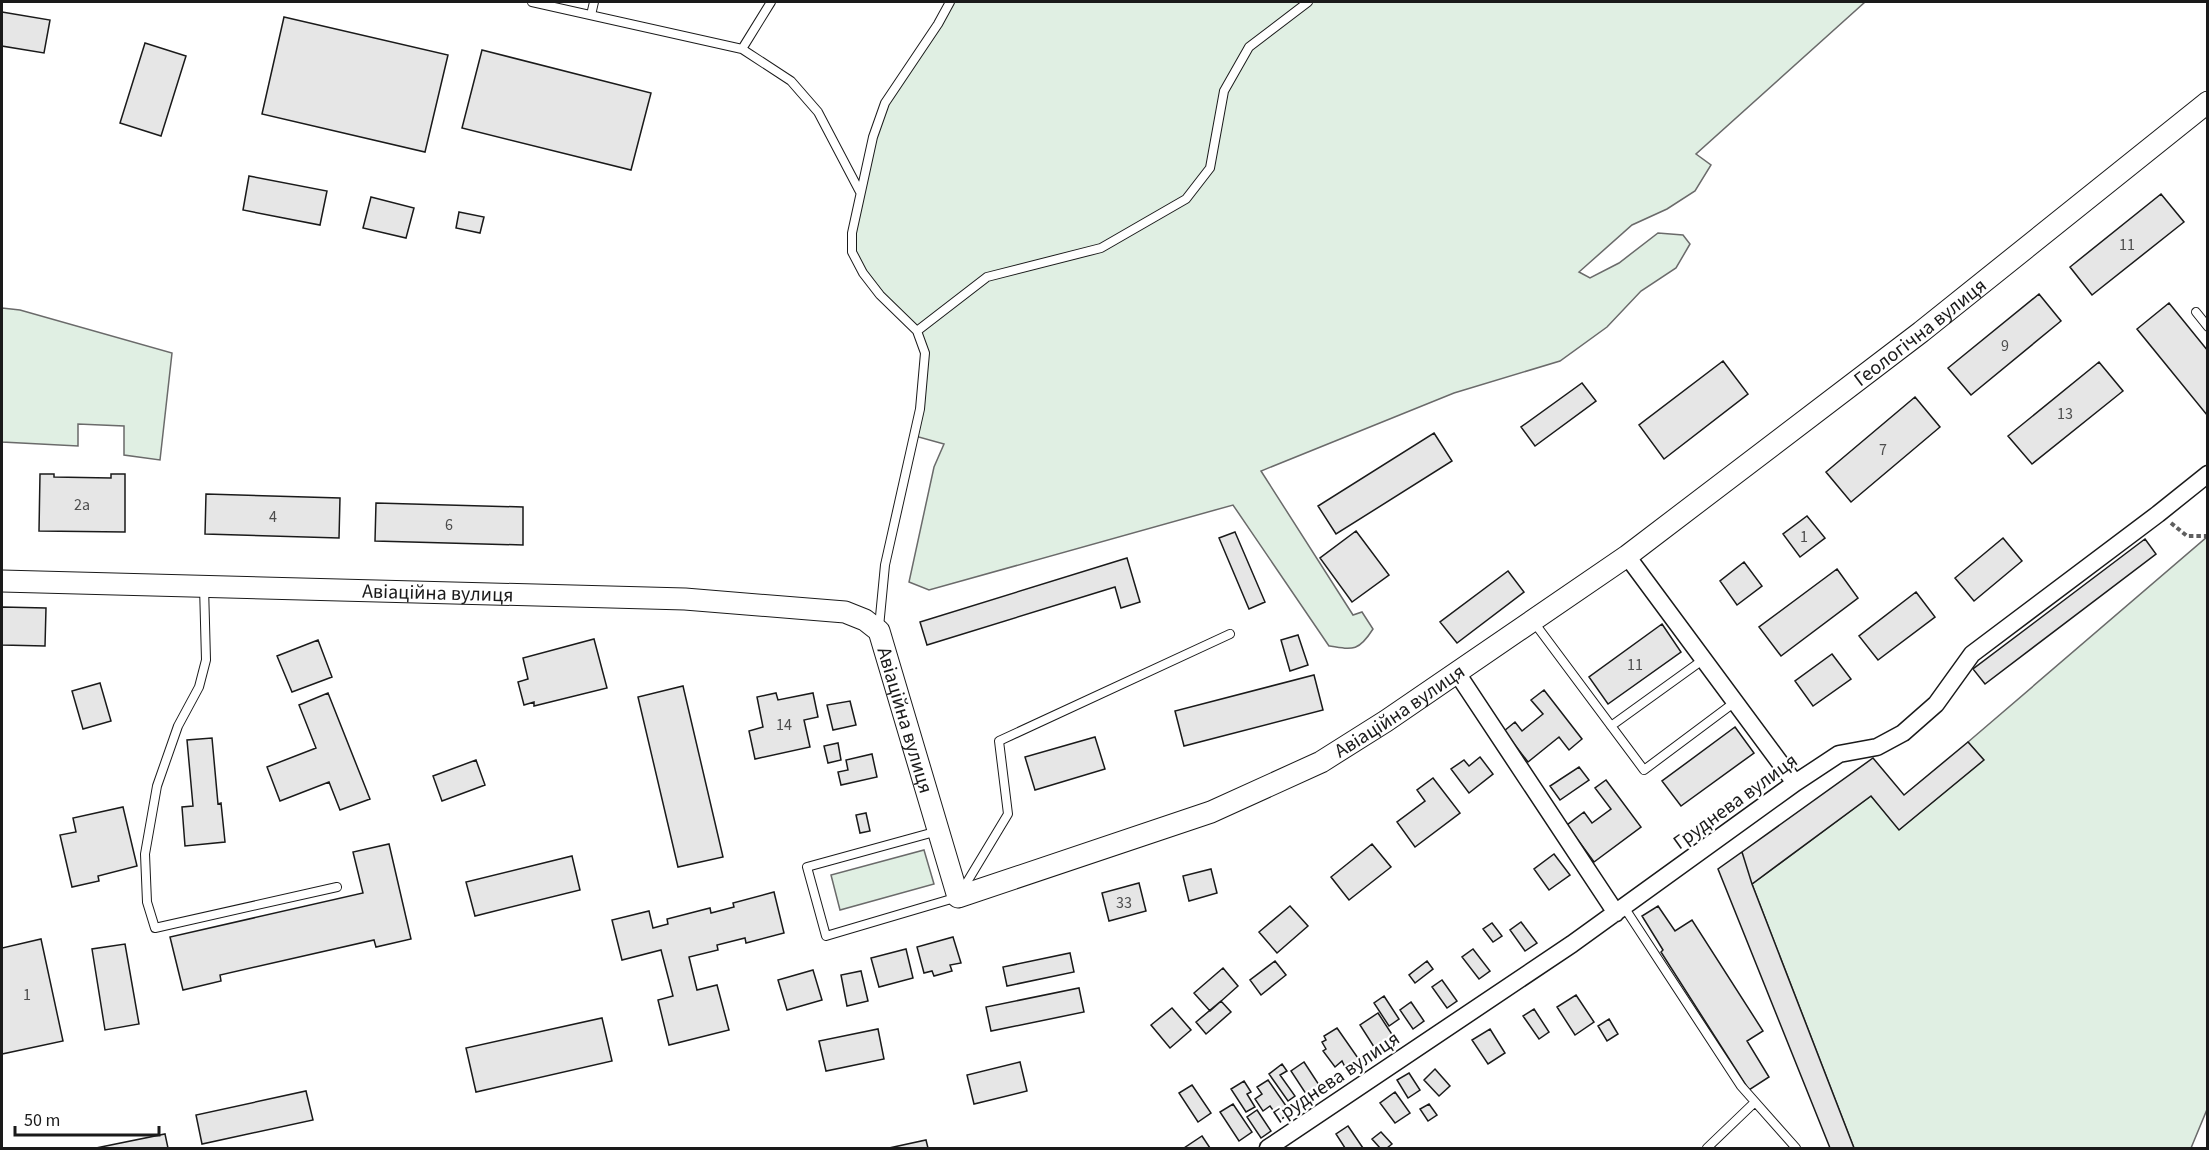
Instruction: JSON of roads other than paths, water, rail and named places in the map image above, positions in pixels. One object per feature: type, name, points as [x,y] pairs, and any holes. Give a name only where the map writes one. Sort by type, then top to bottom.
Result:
[{"type":"street","name":"Геологічна вулиця","points":[[1627,556],[1921,332],[2208,102]]},
{"type":"street","name":"Груднева вулиця","points":[[1268,1149],[1620,910],[1795,783],[1839,754],[1877,747],[1903,733],[1936,704],[1972,654],[2208,474]]},
{"type":"street","name":"Авіаційна вулиця","points":[[2,581],[686,598],[845,612],[866,620],[879,631],[958,897],[1221,808],[1321,762],[1457,673],[1627,556]]},
{"type":"street","points":[[1627,556],[1795,783]]},
{"type":"street","points":[[1457,673],[1620,910]]},
{"type":"lane","points":[[532,2],[742,49],[791,81],[818,112],[860,192]]},
{"type":"lane","points":[[591,15],[594,2]]},
{"type":"lane","points":[[742,49],[771,2]]},
{"type":"lane","points":[[879,631],[885,565],[920,409],[925,353],[916,331],[880,295],[863,273],[852,252],[852,232],[873,137],[885,103],[950,2]]},
{"type":"lane","points":[[916,331],[987,277],[1101,248],[1186,199],[1210,168],[1224,91],[1249,47],[1308,2]]},
{"type":"lane","points":[[2196,312],[2208,327]]},
{"type":"lane","points":[[204,585],[206,660],[199,687],[178,726],[157,786],[145,854],[147,902],[155,928],[337,886]]},
{"type":"lane","points":[[1533,621],[1644,770],[1735,702]]},
{"type":"lane","points":[[939,831],[807,867],[826,936],[958,897],[1008,814],[999,741],[1230,634]]},
{"type":"lane","points":[[1611,726],[1704,659]]},
{"type":"lane","points":[[1620,910],[1742,1086],[1796,1149]]},
{"type":"lane","points":[[1707,1149],[1755,1102]]}]
